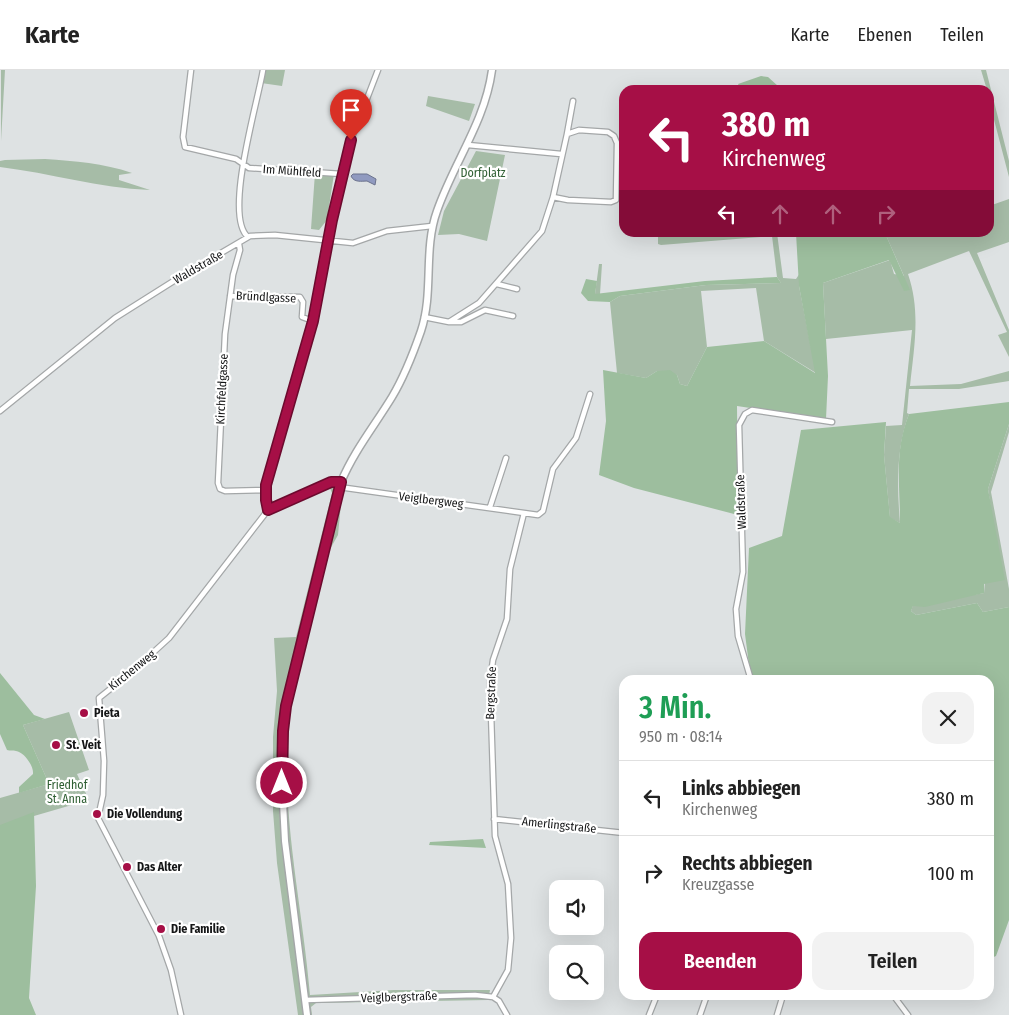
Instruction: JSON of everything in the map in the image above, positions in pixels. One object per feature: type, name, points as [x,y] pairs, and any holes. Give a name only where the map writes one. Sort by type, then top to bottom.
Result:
[{"type":"main road","points":[[307,1015],[285,841],[282,783],[283,731],[286,706],[340,484],[355,455],[396,390],[416,345],[424,317],[432,226],[444,192],[484,109],[492,70]]},
{"type":"street","name":"Im Mühlfeld","points":[[191,70],[183,137],[184,145],[236,160],[256,169],[342,174]]},
{"type":"street","points":[[264,70],[243,164],[239,215],[241,229],[248,237],[271,235],[356,242],[387,230],[432,226]]},
{"type":"street","points":[[268,510],[266,490],[271,464],[313,321],[342,174],[351,140],[378,70]]},
{"type":"street","points":[[449,322],[474,308],[531,245],[544,227],[553,197],[561,154],[567,134],[572,101]]},
{"type":"street","points":[[553,197],[611,202],[617,197],[617,143],[613,134],[580,130],[567,134]]},
{"type":"street","points":[[468,145],[561,154]]},
{"type":"street","name":"Waldstraße","points":[[0,411],[115,318],[180,276],[239,244],[248,237]]},
{"type":"street","name":"Kirchfeldgasse","points":[[239,244],[240,250],[233,272],[224,343],[218,483],[220,489],[225,492],[266,490]]},
{"type":"street","points":[[497,284],[517,290]]},
{"type":"street","name":"Bründlgasse","points":[[230,296],[300,297],[303,302],[302,317],[313,321]]},
{"type":"street","points":[[424,317],[449,322],[461,322],[485,310],[513,316]]},
{"type":"street","points":[[524,513],[538,515],[542,511],[553,469],[577,436],[590,394]]},
{"type":"street","name":"Waldstraße","points":[[750,675],[738,636],[736,609],[744,572],[739,425],[744,414],[752,410],[832,422]]},
{"type":"street","points":[[490,507],[506,458]]},
{"type":"street","name":"Kirchenweg","points":[[182,1015],[171,970],[153,922],[98,818],[104,795],[104,762],[99,698],[134,670],[169,638],[268,510],[331,482],[340,484]]},
{"type":"street","name":"Veiglbergweg","points":[[340,484],[524,513]]},
{"type":"street","name":"Bergstraße","points":[[493,997],[508,970],[511,938],[508,889],[496,844],[494,819],[489,706],[490,674],[507,619],[510,569],[524,513]]},
{"type":"street","name":"Amerlingstraße","points":[[494,819],[619,832]]},
{"type":"street","name":"Veiglbergstraße","points":[[305,1000],[475,995],[493,997]]},
{"type":"street","points":[[493,997],[499,1001],[507,1015]]},
{"type":"street","points":[[649,1015],[655,1000]]},
{"type":"street","points":[[700,1015],[705,1000]]},
{"type":"street","points":[[776,1015],[781,1000]]},
{"type":"street","points":[[897,1000],[908,1015]]},
{"type":"green space","points":[[1,70],[5,70],[1,141]]},
{"type":"green space","points":[[263,70],[285,70],[282,86],[261,83]]},
{"type":"green space","points":[[981,70],[986,70],[990,85],[986,85]]},
{"type":"green space","points":[[761,76],[768,77],[777,85],[738,85]]},
{"type":"green space","points":[[428,96],[475,104],[469,121],[426,106]]},
{"type":"green space","points":[[994,102],[1009,161],[1009,177],[994,120]]},
{"type":"green space","name":"Dorfplatz","points":[[476,151],[505,155],[487,241],[459,234],[438,235],[444,211]]},
{"type":"green space","points":[[45,159],[89,163],[132,173],[119,175],[119,180],[150,190],[131,189],[0,167],[0,161],[5,160]]},
{"type":"green space","points":[[315,173],[334,174],[327,220],[319,230],[311,229]]},
{"type":"green space","points":[[1009,199],[1009,242],[977,253],[1009,330],[1009,357],[998,335],[1007,332],[969,251],[908,274],[912,288],[915,316],[915,343],[910,386],[961,384],[1009,371],[1009,381],[959,389],[909,389],[907,413],[909,414],[902,440],[898,468],[900,523],[890,518],[884,455],[886,426],[902,425],[912,330],[826,339],[823,283],[890,260],[894,274],[904,276],[887,237],[994,237],[994,204]]},
{"type":"green space","points":[[658,237],[760,237],[661,245],[658,244]]},
{"type":"green space","points":[[772,237],[778,237],[783,278],[796,279],[800,273],[799,286],[816,373],[764,341],[756,288],[701,291],[707,347],[687,386],[680,384],[677,375],[657,371],[646,378],[617,373],[610,302],[620,296],[706,285],[781,283],[777,277]]},
{"type":"green space","points":[[796,237],[887,237],[910,290],[904,291],[889,260],[823,283],[828,376],[826,419],[737,406],[738,515],[634,488],[599,475],[606,421],[603,370],[646,378],[657,371],[670,370],[677,375],[680,384],[687,386],[707,347],[764,341],[815,373],[799,286]]},
{"type":"green space","points":[[599,264],[602,264],[600,294],[595,294]]},
{"type":"green space","points":[[777,277],[781,283],[706,285],[620,296],[610,302],[588,301],[581,293],[586,279],[597,281],[595,294],[705,281]]},
{"type":"green space","points":[[1009,402],[1009,424],[988,489],[1005,580],[984,584],[984,593],[925,607],[913,606],[911,611],[916,615],[977,603],[983,612],[1009,607],[1009,920],[996,956],[994,957],[994,675],[750,675],[745,634],[749,548],[782,536],[801,430],[886,422],[884,455],[890,517],[900,523],[899,481],[901,441],[909,414]]},
{"type":"green space","points":[[1009,424],[1009,432],[991,492],[1009,589],[1009,607],[983,612],[977,603],[916,615],[911,611],[913,605],[984,593],[991,509],[988,489]]},
{"type":"green space","points":[[329,486],[345,487],[342,493],[338,535],[329,551],[304,649],[293,698],[287,746],[288,809],[310,995],[394,990],[490,990],[488,1000],[316,1003],[311,1007],[312,1015],[298,1015],[277,863],[273,811],[273,737],[277,691],[274,638],[296,637],[332,493]]},
{"type":"green space","points":[[0,673],[34,715],[45,719],[23,725],[49,784],[19,793],[19,787],[33,774],[33,771],[30,763],[22,754],[7,750],[0,734]]},
{"type":"green space","name":"Friedhof St. Anna","points":[[69,712],[89,770],[77,774],[89,800],[34,816],[0,880],[0,798],[49,784],[23,725]]},
{"type":"green space","points":[[34,812],[36,886],[29,998],[36,1015],[0,1015],[0,825]]},
{"type":"green space","points":[[483,839],[486,848],[429,845],[430,842]]},
{"type":"water","points":[[353,174],[367,174],[376,179],[375,185],[367,181],[354,180],[351,176]]},
{"type":"place","name":"Pieta","points":[[84,713]]},
{"type":"place","name":"St. Veit","points":[[56,745]]},
{"type":"place","name":"Die Vollendung","points":[[97,814]]},
{"type":"place","name":"Das Alter","points":[[127,867]]},
{"type":"place","name":"Die Familie","points":[[161,929]]},
{"type":"route","points":[[282,783],[283,731],[286,706],[341,482],[331,482],[268,510],[266,485],[313,321],[332,220],[351,140]]}]
